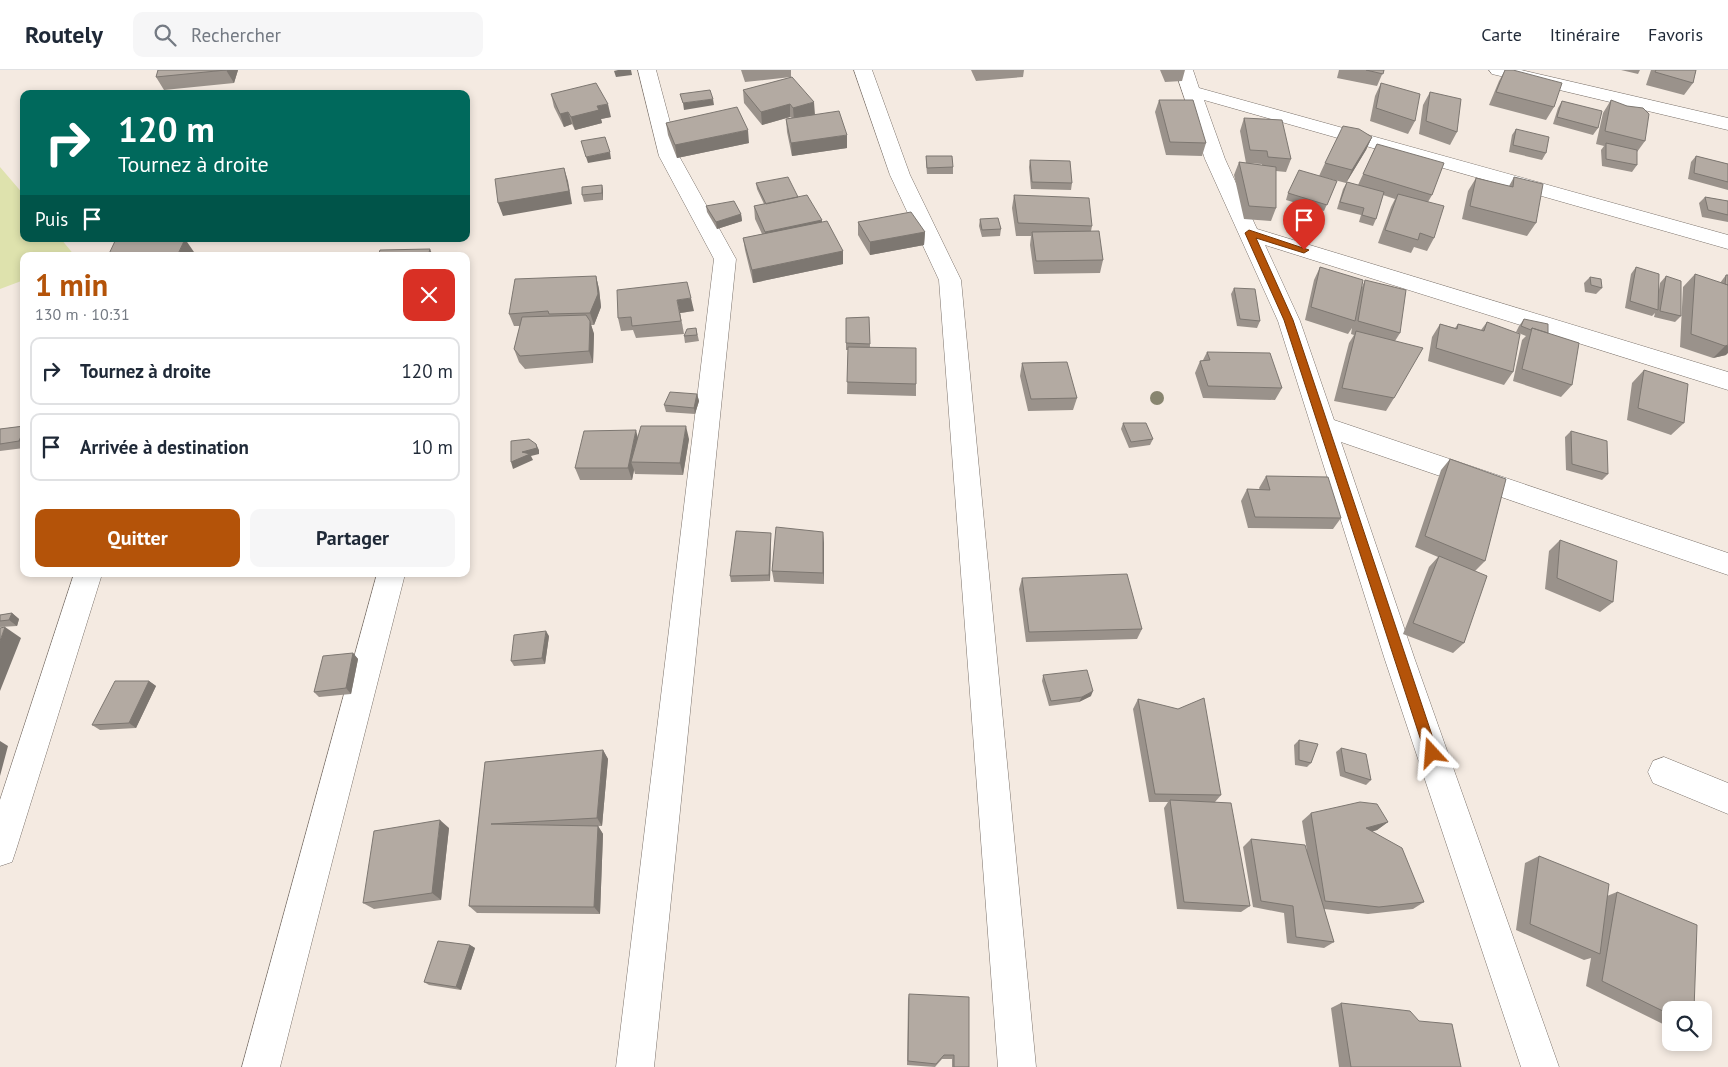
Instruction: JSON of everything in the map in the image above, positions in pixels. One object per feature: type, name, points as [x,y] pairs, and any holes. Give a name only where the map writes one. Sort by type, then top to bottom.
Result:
[{"type":"street","points":[[635,1067],[725,260],[669,156],[647,70]]},
{"type":"street","points":[[864,70],[900,175],[950,280],[1017,1067]]},
{"type":"street","points":[[1498,70],[1728,124]]},
{"type":"street","points":[[1187,80],[1215,159],[1289,320],[1403,670],[1540,1067]]},
{"type":"street","points":[[1187,80],[1728,242]]},
{"type":"street","points":[[1249,233],[1728,382]]},
{"type":"street","points":[[1323,426],[1728,564]]},
{"type":"street","points":[[0,850],[87,577]]},
{"type":"street","points":[[260,1067],[390,577]]},
{"type":"street","points":[[1664,772],[1728,799]]},
{"type":"green space","points":[[0,167],[20,190],[20,242],[63,242],[72,252],[20,252],[20,282],[0,289]]},
{"type":"building","points":[[158,70],[226,70],[156,77]]},
{"type":"building","points":[[1366,70],[1384,70],[1383,74]]},
{"type":"building","points":[[1505,70],[1513,70],[1562,83],[1554,107],[1496,92]]},
{"type":"building","points":[[1656,70],[1696,70],[1693,83],[1655,72]]},
{"type":"building","points":[[792,77],[814,102],[793,108],[790,104],[761,112],[743,90]]},
{"type":"building","points":[[596,83],[608,104],[597,106],[599,110],[571,117],[568,112],[560,114],[551,94]]},
{"type":"building","points":[[1381,83],[1420,94],[1415,121],[1376,108]]},
{"type":"building","points":[[710,90],[713,99],[683,103],[680,94]]},
{"type":"building","points":[[1430,92],[1461,99],[1457,132],[1426,121]]},
{"type":"building","points":[[1159,100],[1193,100],[1206,143],[1170,142]]},
{"type":"building","points":[[1611,100],[1627,106],[1643,108],[1649,114],[1645,141],[1605,131]]},
{"type":"building","points":[[1562,101],[1602,111],[1598,128],[1557,117]]},
{"type":"building","points":[[737,107],[748,130],[675,145],[666,123]]},
{"type":"building","points":[[839,111],[847,135],[791,143],[786,119]]},
{"type":"building","points":[[1244,118],[1282,120],[1291,159],[1268,157],[1267,151],[1250,150]]},
{"type":"building","points":[[1343,126],[1359,129],[1372,137],[1352,170],[1325,163]]},
{"type":"building","points":[[1516,129],[1549,137],[1546,153],[1513,145]]},
{"type":"building","points":[[605,137],[610,152],[586,157],[581,141]]},
{"type":"building","points":[[1606,143],[1637,150],[1637,165],[1606,159]]},
{"type":"building","points":[[1377,144],[1444,163],[1432,195],[1363,174]]},
{"type":"building","points":[[926,156],[952,156],[953,167],[927,168]]},
{"type":"building","points":[[1696,156],[1728,164],[1728,182],[1694,173]]},
{"type":"building","points":[[1030,160],[1070,161],[1072,183],[1032,182]]},
{"type":"building","points":[[1239,162],[1276,167],[1276,208],[1249,206]]},
{"type":"building","points":[[564,168],[569,191],[498,203],[495,179]]},
{"type":"building","points":[[1299,170],[1337,181],[1327,205],[1288,193]]},
{"type":"building","points":[[788,177],[798,197],[766,204],[756,183]]},
{"type":"building","points":[[1514,177],[1543,184],[1536,223],[1470,206],[1476,178],[1513,187]]},
{"type":"building","points":[[1347,182],[1384,192],[1376,219],[1362,215],[1364,208],[1340,202]]},
{"type":"building","points":[[602,185],[602,193],[582,195],[582,187]]},
{"type":"building","points":[[1398,194],[1444,206],[1434,238],[1420,233],[1418,240],[1385,230]]},
{"type":"building","points":[[807,195],[822,220],[765,232],[754,206]]},
{"type":"building","points":[[1014,195],[1089,198],[1092,226],[1018,223]]},
{"type":"building","points":[[1705,197],[1728,201],[1728,215],[1708,210]]},
{"type":"building","points":[[734,201],[741,214],[716,222],[706,206]]},
{"type":"building","points":[[911,212],[925,232],[870,242],[858,222]]},
{"type":"building","points":[[998,218],[1001,229],[982,230],[980,219]]},
{"type":"building","points":[[827,221],[843,251],[752,270],[743,238]]},
{"type":"building","points":[[1099,231],[1103,260],[1036,261],[1032,232]]},
{"type":"building","points":[[115,242],[184,242],[179,252],[110,252]]},
{"type":"building","points":[[430,249],[429,252],[379,252],[380,250]]},
{"type":"building","points":[[1320,267],[1363,280],[1355,321],[1311,307]]},
{"type":"building","points":[[1636,267],[1659,274],[1658,310],[1630,301]]},
{"type":"building","points":[[1695,274],[1728,285],[1728,345],[1725,346],[1691,334]]},
{"type":"building","points":[[1726,275],[1728,275],[1728,285],[1725,284]]},
{"type":"building","points":[[596,276],[598,294],[590,313],[549,314],[548,311],[509,314],[515,279]]},
{"type":"building","points":[[1666,276],[1681,281],[1681,316],[1660,311]]},
{"type":"building","points":[[1590,277],[1601,279],[1602,288],[1591,285]]},
{"type":"building","points":[[1365,280],[1406,290],[1400,333],[1358,321]]},
{"type":"building","points":[[687,282],[691,298],[677,300],[681,321],[632,326],[631,317],[618,318],[617,290]]},
{"type":"building","points":[[1234,288],[1255,289],[1260,321],[1240,319]]},
{"type":"building","points":[[586,315],[590,321],[589,351],[520,356],[514,349],[522,317]]},
{"type":"building","points":[[869,317],[870,344],[846,343],[846,318]]},
{"type":"building","points":[[1524,319],[1548,324],[1548,333],[1521,326]]},
{"type":"building","points":[[1487,322],[1520,334],[1513,372],[1436,348],[1440,324],[1457,329],[1458,324],[1484,331]]},
{"type":"building","points":[[696,328],[697,335],[684,336],[687,329]]},
{"type":"building","points":[[1532,328],[1579,343],[1572,385],[1522,369]]},
{"type":"building","points":[[1356,331],[1423,348],[1394,398],[1342,388]]},
{"type":"building","points":[[848,347],[916,348],[916,384],[847,382]]},
{"type":"building","points":[[1207,352],[1270,353],[1282,388],[1208,386],[1200,361],[1210,360]]},
{"type":"building","points":[[1067,362],[1077,398],[1031,399],[1022,363]]},
{"type":"building","points":[[1644,370],[1688,384],[1684,423],[1638,408]]},
{"type":"building","points":[[670,392],[697,394],[694,408],[664,405]]},
{"type":"building","points":[[1123,423],[1146,423],[1153,439],[1131,442]]},
{"type":"building","points":[[20,426],[19,441],[0,444],[0,429]]},
{"type":"building","points":[[641,426],[686,426],[680,463],[631,462]]},
{"type":"building","points":[[636,430],[628,468],[575,468],[584,431]]},
{"type":"building","points":[[1571,431],[1607,441],[1608,474],[1572,464]]},
{"type":"building","points":[[529,439],[536,444],[537,448],[522,452],[530,454],[511,462],[511,441]]},
{"type":"building","points":[[1450,459],[1506,479],[1485,561],[1425,536]]},
{"type":"building","points":[[1266,476],[1328,477],[1341,518],[1255,517],[1247,489],[1270,490]]},
{"type":"building","points":[[776,527],[823,532],[823,573],[772,571]]},
{"type":"building","points":[[736,531],[771,533],[769,575],[730,576]]},
{"type":"building","points":[[1560,540],[1617,561],[1613,602],[1557,578]]},
{"type":"building","points":[[1439,556],[1487,576],[1464,643],[1413,623]]},
{"type":"building","points":[[1127,574],[1142,629],[1029,632],[1022,578]]},
{"type":"building","points":[[12,613],[9,620],[0,621],[0,615]]},
{"type":"building","points":[[5,627],[0,641],[0,628]]},
{"type":"building","points":[[546,631],[542,658],[511,661],[514,635]]},
{"type":"building","points":[[353,653],[346,688],[314,692],[323,656]]},
{"type":"building","points":[[1087,670],[1093,691],[1082,697],[1051,701],[1043,675]]},
{"type":"building","points":[[115,681],[149,681],[129,723],[92,725]]},
{"type":"building","points":[[1204,698],[1221,795],[1155,794],[1138,699],[1178,709]]},
{"type":"building","points":[[1299,740],[1318,744],[1311,763],[1299,760]]},
{"type":"building","points":[[1341,748],[1366,754],[1371,780],[1345,772]]},
{"type":"building","points":[[603,750],[597,818],[491,824],[598,826],[594,907],[469,906],[485,762]]},
{"type":"building","points":[[1170,800],[1231,803],[1250,906],[1184,902]]},
{"type":"building","points":[[1360,802],[1377,804],[1388,822],[1366,828],[1402,848],[1424,902],[1379,907],[1325,901],[1311,813]]},
{"type":"building","points":[[440,820],[432,893],[363,903],[374,831]]},
{"type":"building","points":[[1251,839],[1305,845],[1334,942],[1296,937],[1293,906],[1261,901]]},
{"type":"building","points":[[1539,856],[1609,884],[1600,954],[1530,924]]},
{"type":"building","points":[[1617,892],[1697,925],[1694,1001],[1662,1001],[1662,1011],[1602,981]]},
{"type":"building","points":[[438,941],[470,945],[456,987],[424,982]]},
{"type":"building","points":[[909,994],[969,997],[969,1067],[954,1067],[954,1055],[944,1055],[936,1064],[908,1061]]},
{"type":"building","points":[[1341,1003],[1410,1011],[1419,1021],[1452,1024],[1461,1067],[1351,1067]]},
{"type":"route","points":[[1304,250],[1249,233],[1289,320],[1432,753]]}]
